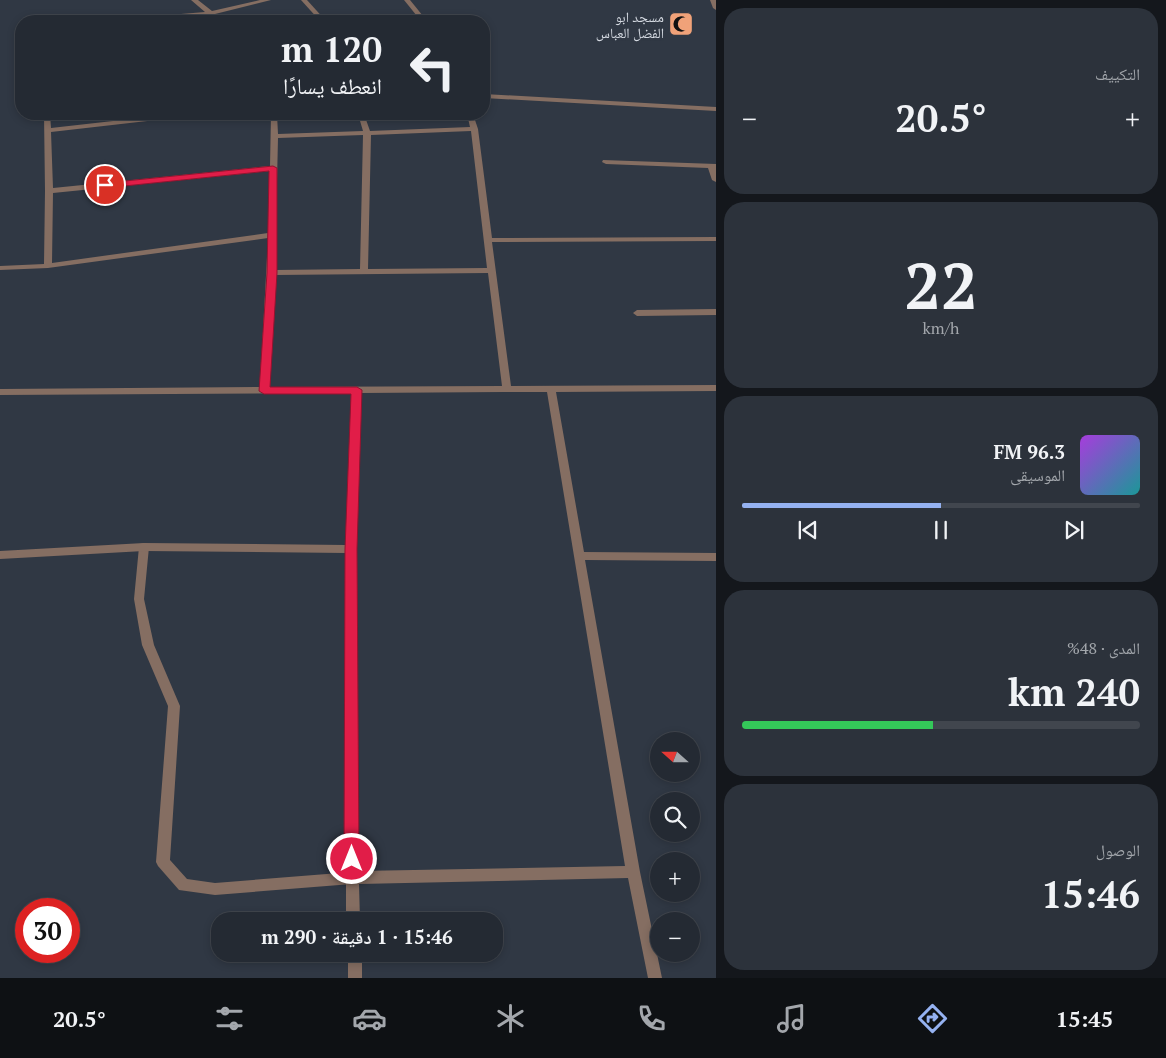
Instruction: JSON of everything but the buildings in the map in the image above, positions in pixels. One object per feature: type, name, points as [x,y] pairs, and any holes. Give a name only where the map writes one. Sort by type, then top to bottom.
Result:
[{"type":"street","points":[[194,0],[212,13]]},
{"type":"street","points":[[189,15],[212,13],[268,0]]},
{"type":"street","points":[[304,0],[318,15]]},
{"type":"street","points":[[407,0],[419,15]]},
{"type":"street","points":[[713,0],[716,8]]},
{"type":"street","points":[[490,96],[716,109]]},
{"type":"street","points":[[47,120],[50,191],[48,266]]},
{"type":"street","points":[[48,130],[137,120]]},
{"type":"street","points":[[264,391],[272,273],[273,168],[276,136],[275,120]]},
{"type":"street","points":[[363,120],[367,133],[364,272]]},
{"type":"street","points":[[472,120],[493,270],[507,390]]},
{"type":"street","points":[[276,136],[474,129]]},
{"type":"street","points":[[606,162],[713,166],[716,180]]},
{"type":"street","points":[[50,191],[273,168]]},
{"type":"street","points":[[0,268],[48,266],[272,236]]},
{"type":"street","points":[[489,240],[716,239]]},
{"type":"street","points":[[272,273],[493,270]]},
{"type":"street","points":[[637,313],[716,312]]},
{"type":"street","points":[[0,392],[716,388]]},
{"type":"street","points":[[551,389],[581,556],[633,872],[655,978]]},
{"type":"street","points":[[353,912],[351,549],[357,390]]},
{"type":"street","points":[[144,547],[139,599],[148,644],[174,706],[163,862],[184,885],[215,889],[352,878],[633,872]]},
{"type":"street","points":[[0,555],[144,547],[351,549]]},
{"type":"street","points":[[581,556],[716,557]]},
{"type":"street","points":[[354,962],[355,978]]},
{"type":"place","name":"مسجد ابو الفضل العباس","points":[[681,24]]},
{"type":"route","points":[[105,185],[273,168],[272,273],[264,391],[357,390],[351,549],[352,859]]}]
